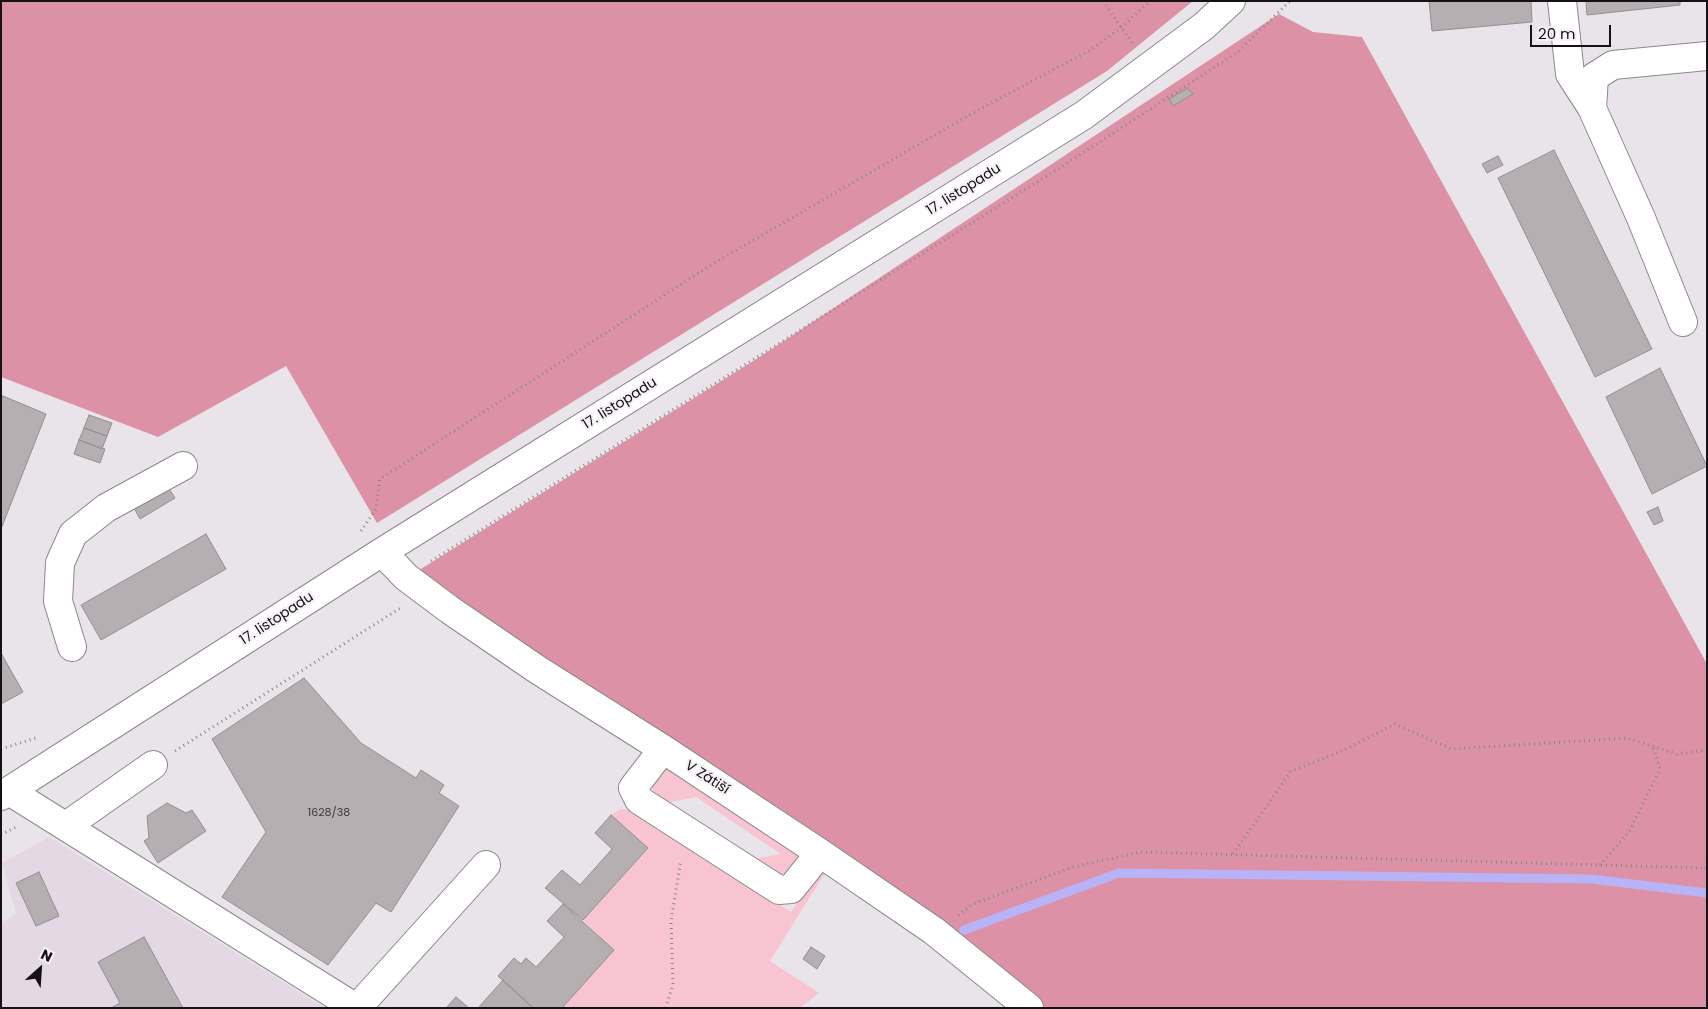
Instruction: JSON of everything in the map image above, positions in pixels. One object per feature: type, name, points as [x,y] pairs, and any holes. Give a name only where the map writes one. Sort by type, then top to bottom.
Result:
[{"type":"street","name":"17. listopadu","points":[[5,793],[382,552],[1076,120],[1204,26],[1230,1]]},
{"type":"street","points":[[1562,1],[1570,74],[1592,108],[1641,218],[1683,322]]},
{"type":"street","points":[[1592,108],[1594,77],[1613,66],[1707,56]]},
{"type":"street","points":[[72,647],[58,601],[60,563],[73,534],[106,508],[183,466]]},
{"type":"street","name":"V Zátiší","points":[[382,552],[418,585],[450,610],[538,670],[820,852],[934,930],[1029,1008]]},
{"type":"street","points":[[663,749],[633,788],[639,800],[779,890],[791,889],[820,852]]},
{"type":"street","points":[[66,826],[153,764]]},
{"type":"street","points":[[5,793],[66,826],[356,1008],[486,865]]},
{"type":"path","points":[[1103,1],[1149,68]]},
{"type":"path","points":[[357,537],[376,509],[380,479],[714,263],[980,109],[1092,49],[1122,27],[1150,1]]},
{"type":"path","points":[[153,764],[410,602],[426,564],[1058,169],[1238,52],[1290,1]]},
{"type":"path","points":[[1233,854],[1291,771],[1340,752],[1395,724],[1452,750],[1627,738],[1677,754],[1707,750]]},
{"type":"path","points":[[1,749],[46,734]]},
{"type":"path","points":[[1600,865],[1629,832],[1660,769],[1653,747]]},
{"type":"path","points":[[666,1008],[673,984],[671,921],[681,858],[692,834]]},
{"type":"path","points":[[934,930],[973,904],[1073,867],[1140,852],[1706,868],[1707,861]]},
{"type":"shaded area","points":[[1,1],[1193,1],[1107,71],[377,523],[286,366],[158,437],[1,377]]},
{"type":"shaded area","points":[[1279,14],[1313,32],[1362,37],[1707,664],[1707,1008],[1013,1008],[924,933],[416,572],[758,358]]},
{"type":"shaded area","points":[[654,747],[828,868],[770,961],[819,993],[800,1008],[536,1008],[600,937],[583,920],[648,849],[611,815],[621,809],[636,810],[791,912],[816,873],[780,876],[748,860],[781,854],[696,797],[665,803],[655,796],[652,786]]},
{"type":"shaded area","points":[[49,837],[325,1008],[1,1008],[1,923],[16,914],[2,863]]},
{"type":"building","points":[[1429,1],[1531,1],[1532,22],[1432,31]]},
{"type":"building","points":[[1586,1],[1680,1],[1680,5],[1587,15]]},
{"type":"building","points":[[1188,88],[1193,94],[1173,106],[1169,99]]},
{"type":"building","points":[[1554,150],[1652,349],[1595,377],[1498,178]]},
{"type":"building","points":[[1498,156],[1503,165],[1487,173],[1482,164]]},
{"type":"building","points":[[1660,368],[1707,466],[1652,494],[1606,397]]},
{"type":"building","points":[[3,396],[46,414],[1,529],[1,401]]},
{"type":"building","points":[[89,415],[112,423],[107,436],[84,428]]},
{"type":"building","points":[[84,428],[107,436],[102,449],[79,440]]},
{"type":"building","points":[[79,440],[105,449],[100,463],[74,454]]},
{"type":"building","points":[[166,484],[175,498],[140,519],[132,504]]},
{"type":"building","points":[[1658,507],[1663,521],[1654,525],[1647,512]]},
{"type":"building","points":[[206,534],[226,569],[101,640],[81,605]]},
{"type":"building","points":[[1,653],[23,692],[1,704]]},
{"type":"building","points":[[304,678],[361,743],[416,778],[421,770],[444,785],[439,793],[459,806],[391,912],[376,903],[328,965],[222,897],[266,832],[212,739]]},
{"type":"building","points":[[167,803],[186,813],[192,810],[206,831],[158,863],[144,841],[149,838],[147,816]]},
{"type":"building","points":[[611,815],[648,848],[583,920],[545,888],[562,870],[580,885],[612,849],[595,833]]},
{"type":"building","points":[[39,872],[59,916],[36,926],[16,883]]},
{"type":"building","points":[[563,904],[614,950],[562,1008],[533,1008],[498,976],[514,958],[521,964],[526,958],[536,967],[564,937],[547,921]]},
{"type":"building","points":[[144,937],[183,1008],[111,1008],[120,1003],[98,962]]},
{"type":"building","points":[[811,947],[825,956],[817,969],[803,959]]},
{"type":"building","points":[[503,980],[528,1003],[533,1008],[478,1008]]},
{"type":"building","points":[[456,997],[469,1008],[446,1008]]},
{"type":"waterway","points":[[964,930],[1119,873],[1591,879],[1707,893]]}]
